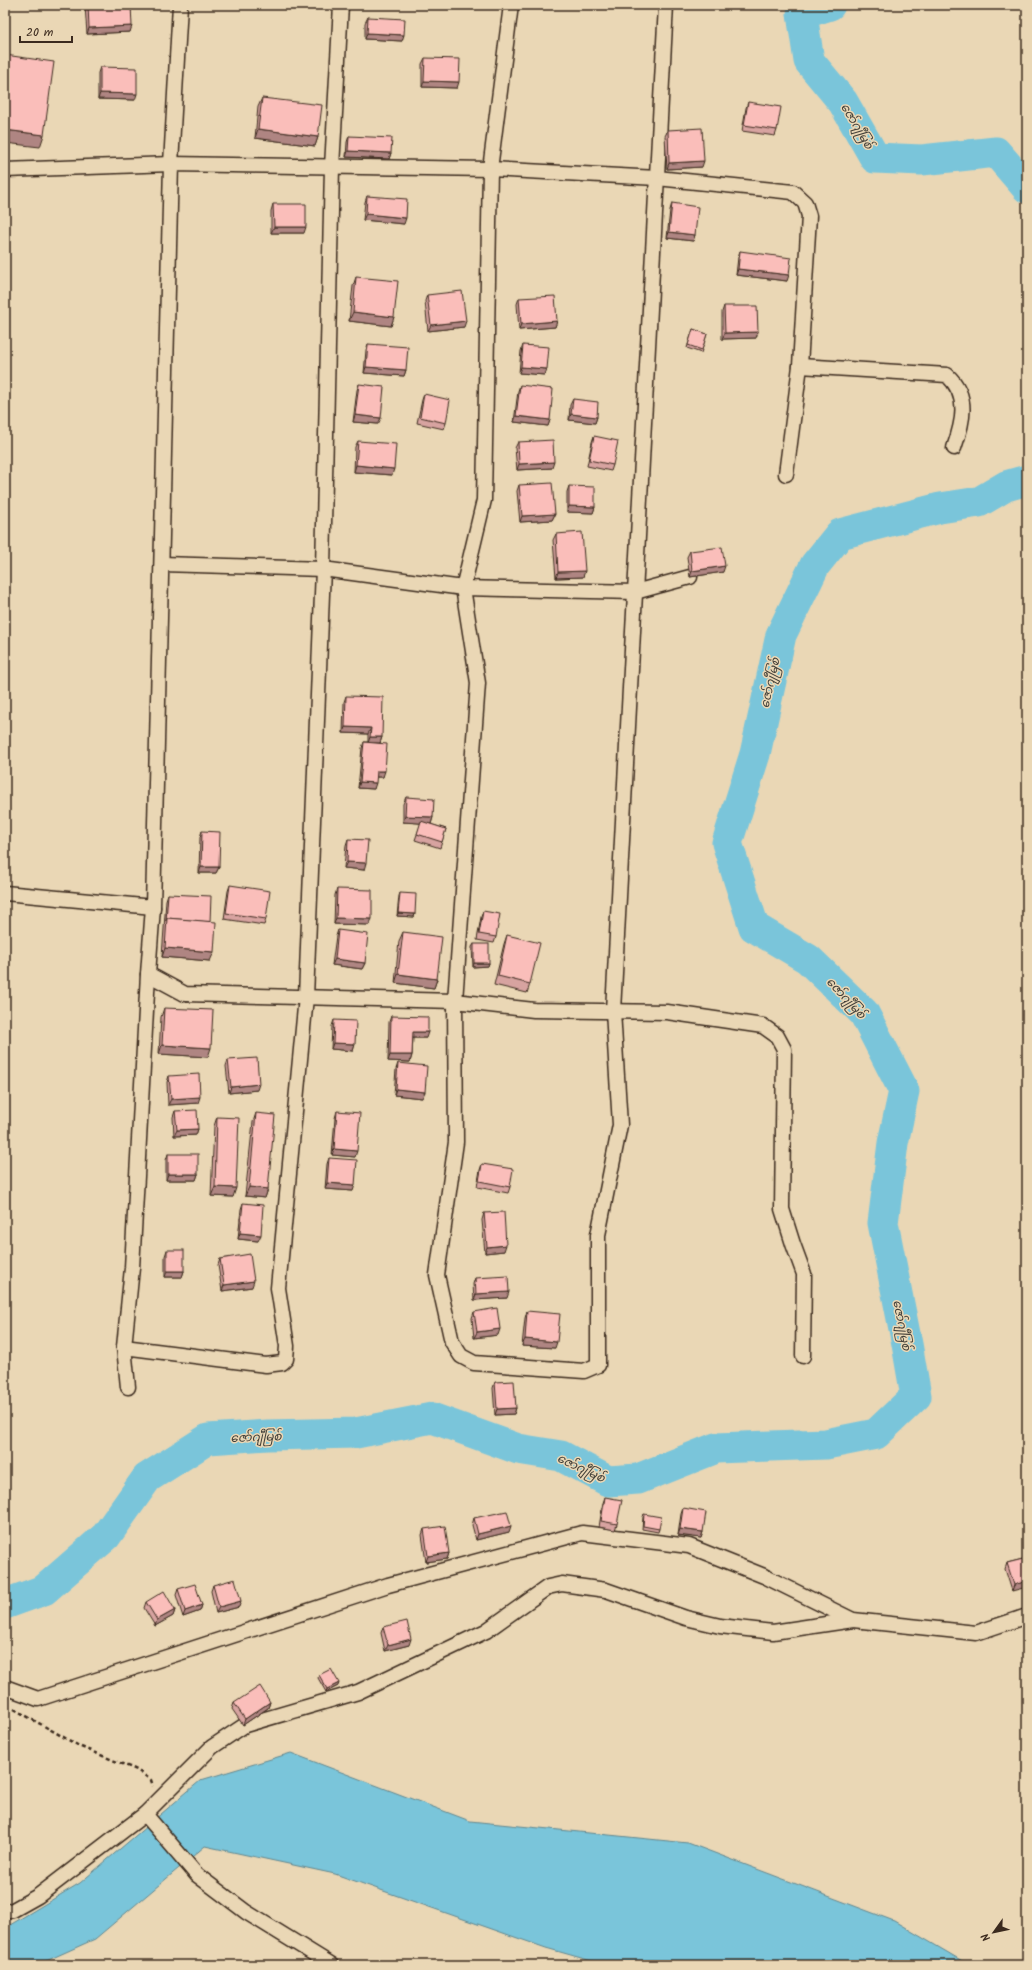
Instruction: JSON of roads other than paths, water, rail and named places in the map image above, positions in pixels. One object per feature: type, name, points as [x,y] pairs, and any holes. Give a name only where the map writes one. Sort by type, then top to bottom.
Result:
[{"type":"street","points":[[128,1387],[124,1347],[132,1268],[153,907],[172,164],[180,5]]},
{"type":"street","points":[[124,1347],[266,1365],[282,1363],[286,1359],[287,1346],[278,1288],[306,997],[324,569],[332,167],[341,5]]},
{"type":"street","points":[[511,5],[490,169],[484,500],[463,588],[478,683],[455,1001],[456,1142],[437,1275],[452,1342],[461,1356],[474,1363],[584,1371],[598,1365],[598,1235],[620,1125],[613,1011],[666,5]]},
{"type":"street","points":[[5,170],[172,164],[490,169],[657,178],[793,192],[805,203],[809,216],[800,366],[786,474]]},
{"type":"street","points":[[800,366],[947,375],[955,382],[962,397],[962,425],[954,448]]},
{"type":"street","points":[[162,564],[324,569],[463,588],[635,592],[690,577]]},
{"type":"street","points":[[5,893],[153,907]]},
{"type":"street","points":[[148,974],[186,994],[455,1001],[534,1010],[667,1012],[763,1026],[777,1036],[784,1049],[782,1209],[804,1274],[802,1356]]},
{"type":"street","points":[[5,1687],[38,1699],[388,1584],[582,1533],[689,1546],[764,1576],[853,1620]]},
{"type":"street","points":[[5,1912],[13,1910],[38,1896],[147,1817],[158,1801],[212,1747],[245,1725],[358,1692],[486,1631],[548,1587],[562,1584],[606,1590],[686,1618],[720,1626],[765,1632],[853,1620],[976,1633],[1027,1616]]},
{"type":"street","points":[[147,1817],[188,1866],[246,1912],[332,1965]]},
{"type":"water","points":[[291,1753],[470,1821],[688,1843],[894,1921],[969,1965],[606,1965],[546,1948],[335,1874],[205,1846],[95,1939],[37,1965],[5,1965],[5,1928],[80,1883],[201,1780]]},
{"type":"waterway","name":"ဇော်ဂျီမြစ်","points":[[830,5],[802,14],[809,61],[843,102],[875,158],[922,160],[996,152],[1027,188]]},
{"type":"waterway","name":"ဇော်ဂျီမြစ်","points":[[5,1604],[44,1590],[106,1536],[147,1478],[208,1439],[268,1435],[356,1433],[432,1418],[518,1449],[561,1456],[608,1481],[638,1479],[716,1448],[826,1444],[876,1434],[916,1396],[883,1223],[893,1143],[904,1091],[864,1013],[808,959],[754,927],[727,843],[755,754],[781,635],[815,565],[840,534],[940,508],[979,502],[1006,486],[1027,480]]}]
